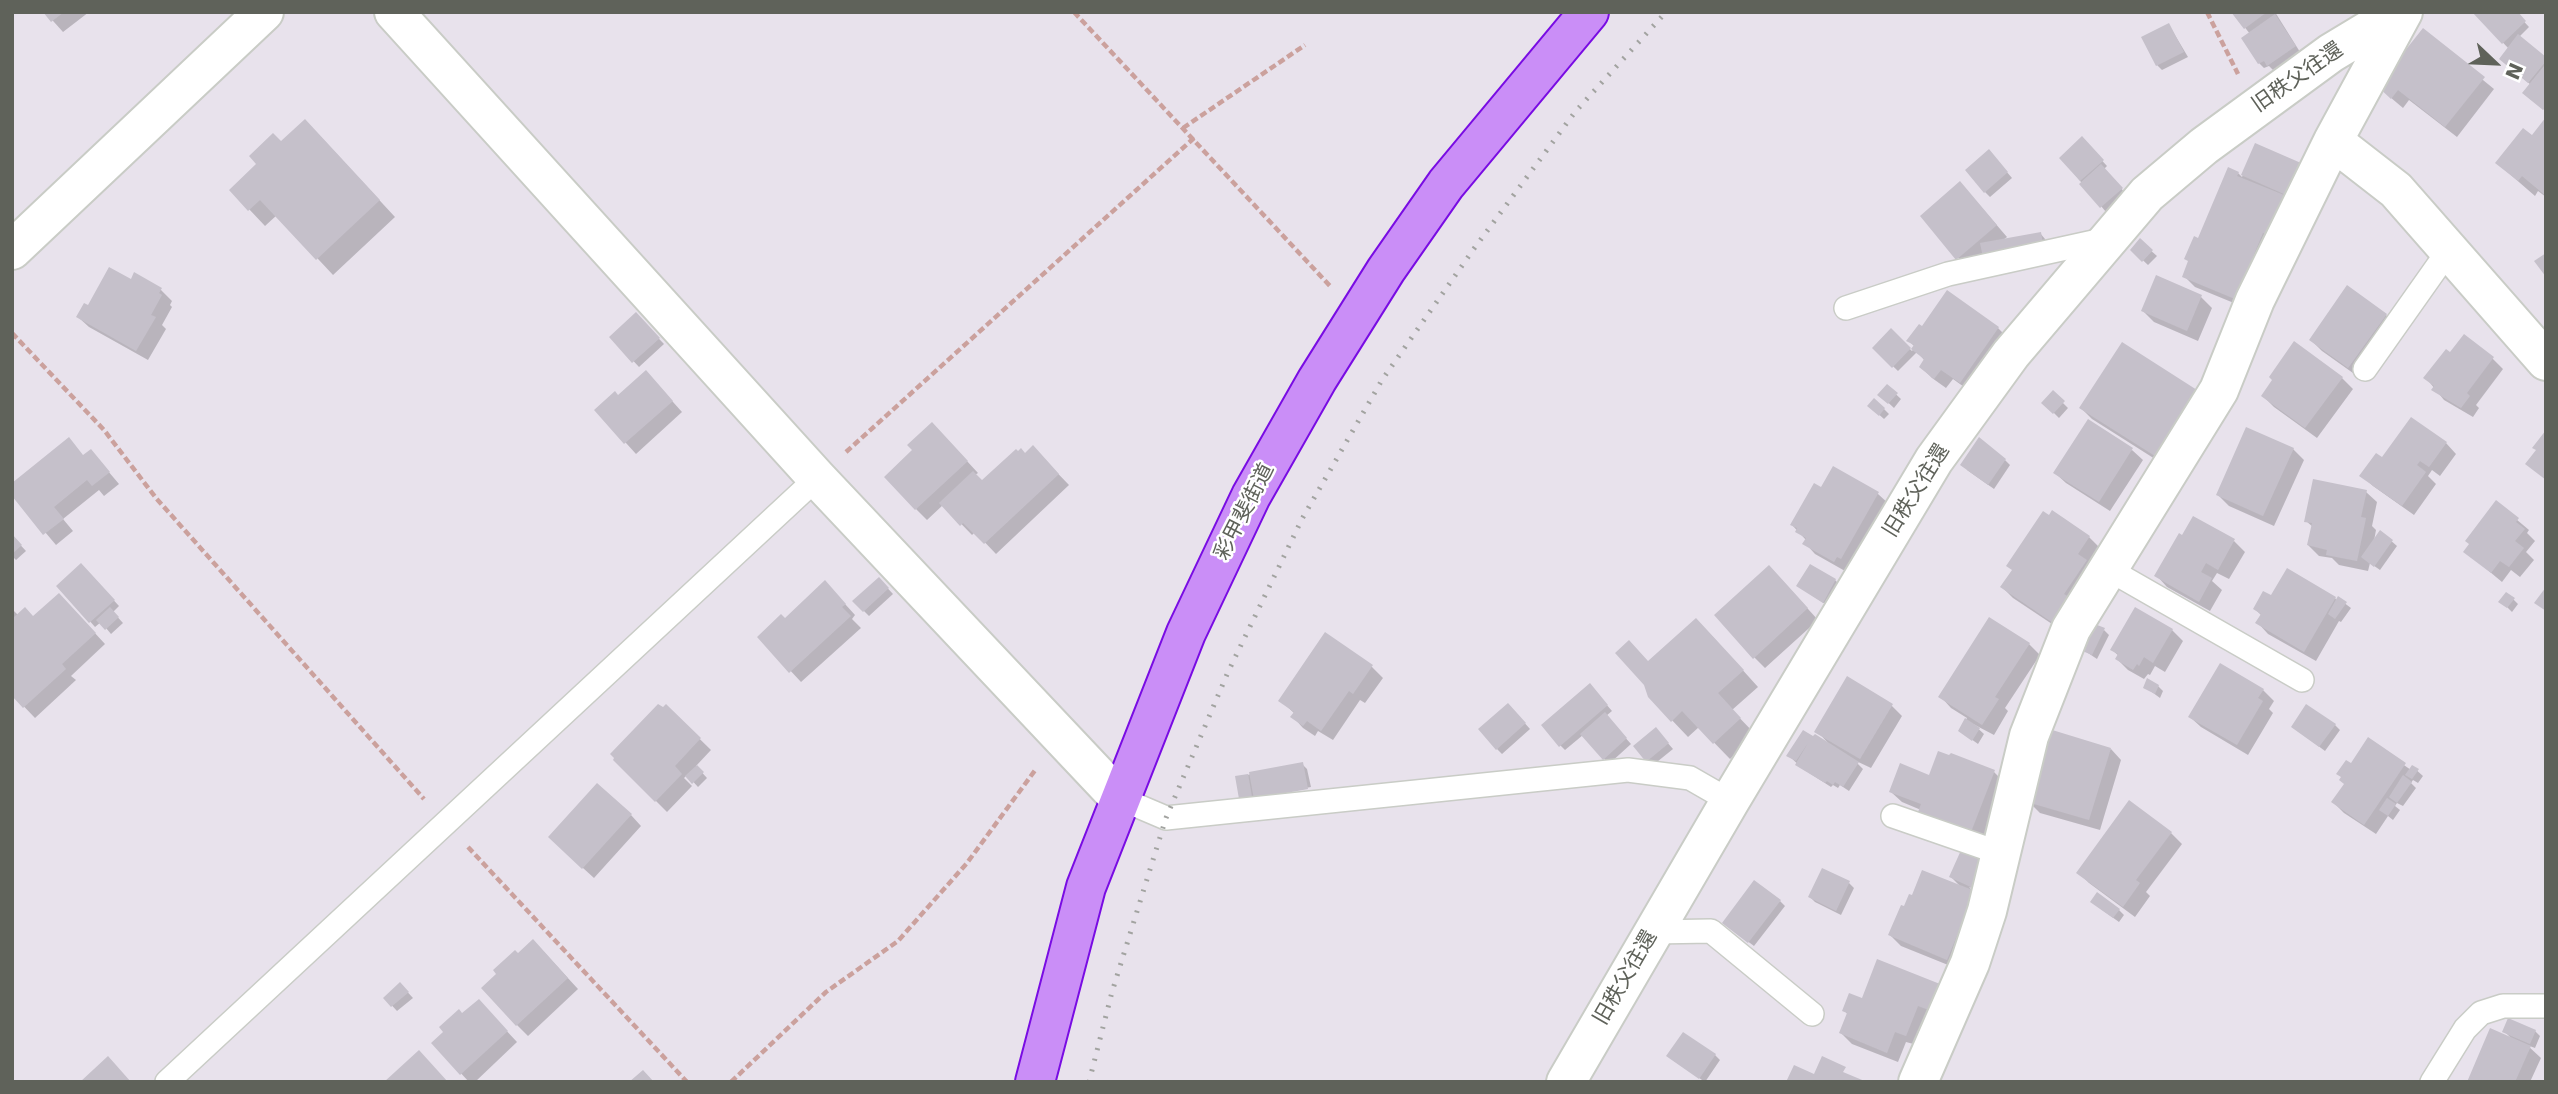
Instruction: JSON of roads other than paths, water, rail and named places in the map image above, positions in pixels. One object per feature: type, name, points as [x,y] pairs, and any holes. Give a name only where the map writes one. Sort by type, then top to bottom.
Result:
[{"type":"highway","name":"彩甲斐街道","points":[[1035,1082],[1086,887],[1186,633],[1251,496],[1356,315],[1446,184],[1589,12]]},
{"type":"street","points":[[12,250],[264,12]]},
{"type":"street","points":[[394,12],[817,478],[1119,798]]},
{"type":"street","points":[[1918,1082],[1970,963],[1987,911],[2029,736],[2071,629],[2219,390],[2255,300],[2333,141],[2401,12]]},
{"type":"street","name":"旧秩父往還","points":[[1566,1082],[1934,460],[2011,354],[2147,194],[2204,146],[2331,53],[2401,12]]},
{"type":"street","points":[[2333,141],[2396,190],[2546,361]]},
{"type":"lane","points":[[1846,308],[1948,275],[2111,238]]},
{"type":"lane","points":[[2365,369],[2449,250]]},
{"type":"lane","points":[[167,1082],[447,825],[817,478]]},
{"type":"lane","points":[[2108,569],[2302,680]]},
{"type":"lane","points":[[1119,798],[1166,818],[1628,770],[1690,778],[1730,801]]},
{"type":"lane","points":[[1893,816],[2000,853]]},
{"type":"lane","points":[[1653,932],[1711,930],[1812,1014]]},
{"type":"lane","points":[[2432,1082],[2465,1029],[2481,1013],[2503,1006],[2546,1006]]},
{"type":"railway","points":[[1089,1082],[1112,992],[1166,818],[1228,672],[1302,519],[1382,380],[1473,250],[1575,112],[1666,12]]}]
